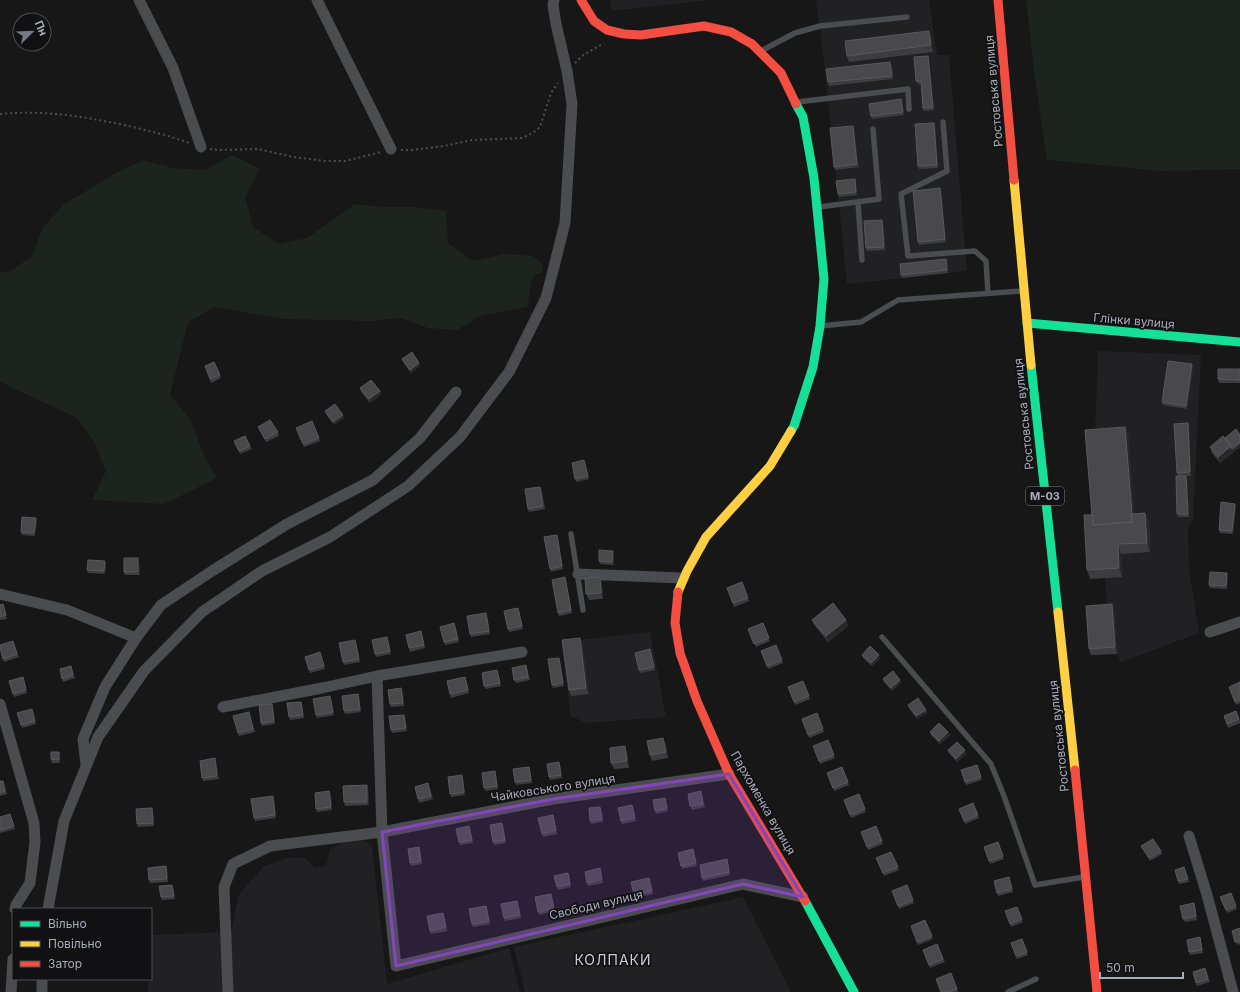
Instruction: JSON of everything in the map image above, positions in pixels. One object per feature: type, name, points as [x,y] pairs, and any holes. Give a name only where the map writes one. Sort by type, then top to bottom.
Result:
[{"type":"main road","name":"Пархоменка вулиця","points":[[581,0],[594,20],[607,30],[624,34],[641,35],[704,26],[731,32],[752,44],[781,73],[803,117],[814,178],[824,279],[820,326],[812,366],[794,426],[770,466],[706,537],[685,575],[677,595],[675,623],[680,653],[697,701],[729,774],[803,897],[854,992]]},
{"type":"main road","name":"Ростовська вулиця","points":[[998,0],[1027,323],[1097,992]]},
{"type":"main road","name":"Глінки вулиця","points":[[1027,323],[1240,342]]},
{"type":"street","points":[[139,0],[173,68],[201,147]]},
{"type":"street","points":[[48,908],[64,821],[98,736],[144,671],[202,612],[262,571],[330,537],[408,486],[460,437],[509,372],[546,298],[565,222],[572,104],[567,71],[556,24],[553,6],[554,0]]},
{"type":"street","points":[[321,3],[391,149]]},
{"type":"street","points":[[86,766],[83,739],[105,687],[136,638],[161,605],[287,524],[373,480],[420,438],[456,392]]},
{"type":"street","points":[[578,574],[685,575]]},
{"type":"street","points":[[0,594],[68,610],[136,638]]},
{"type":"street","points":[[1210,632],[1240,622]]},
{"type":"street","points":[[223,707],[377,676],[522,652]]},
{"type":"street","points":[[377,676],[382,832]]},
{"type":"street","points":[[0,704],[34,823],[35,842],[30,883],[16,905],[16,908]]},
{"type":"street","name":"Чайковського вулиця","points":[[228,992],[224,888],[233,864],[270,846],[382,832],[553,800],[729,774]]},
{"type":"street","name":"Свободи вулиця","points":[[382,832],[396,966],[743,884],[803,897]]},
{"type":"street","points":[[1189,836],[1207,895],[1233,992]]},
{"type":"street","points":[[11,992],[12,976]]},
{"type":"street","points":[[42,980],[42,992]]},
{"type":"lane","points":[[759,52],[795,33],[820,26],[907,17]]},
{"type":"lane","points":[[795,102],[908,89],[909,109]]},
{"type":"lane","points":[[942,122],[947,171],[901,194],[908,256],[975,251],[986,261],[988,294]]},
{"type":"lane","points":[[817,207],[879,199],[873,129]]},
{"type":"lane","points":[[858,202],[862,260]]},
{"type":"lane","points":[[820,326],[861,322],[898,300],[1024,291]]},
{"type":"lane","points":[[571,534],[583,610]]},
{"type":"lane","points":[[882,637],[991,764],[1004,796],[1035,885],[1086,876]]},
{"type":"lane","points":[[1008,992],[1036,979]]},
{"type":"path","points":[[0,114],[32,112],[53,113],[96,119],[176,138],[201,147],[219,150],[258,149],[293,157],[326,161],[346,161],[391,149],[412,150],[444,146],[472,140],[522,138],[533,133],[540,126],[551,93],[567,71],[582,56],[605,42]]},
{"type":"highlighted area","points":[[729,774],[803,897],[743,884],[396,966],[382,832],[553,799]]},
{"type":"shaded area","points":[[610,0],[711,0],[612,11]]},
{"type":"shaded area","points":[[816,0],[929,0],[937,55],[949,55],[967,271],[847,284],[825,69]]},
{"type":"shaded area","points":[[1026,0],[1240,0],[1240,169],[1162,171],[1047,160],[1035,78]]},
{"type":"shaded area","points":[[232,155],[260,169],[245,197],[253,227],[279,244],[307,238],[355,204],[384,207],[415,207],[446,211],[448,243],[473,261],[503,254],[533,256],[542,264],[543,272],[533,276],[527,307],[482,315],[457,330],[428,328],[400,318],[371,321],[284,319],[215,307],[188,322],[170,395],[190,419],[205,458],[217,478],[164,504],[92,500],[106,471],[95,443],[77,418],[0,382],[0,271],[8,273],[32,256],[42,229],[63,205],[116,173],[143,160],[173,168],[205,170]]},
{"type":"shaded area","points":[[1098,351],[1201,355],[1193,520],[1188,525],[1189,568],[1199,633],[1121,662],[1117,654],[1091,655],[1107,611],[1105,578],[1090,579],[1087,525],[1096,524],[1095,436]]},
{"type":"shaded area","points":[[650,632],[666,717],[586,723],[571,716],[562,642]]},
{"type":"shaded area","points":[[362,840],[372,845],[387,984],[509,948],[520,992],[148,992],[148,980],[152,980],[152,935],[231,932],[239,894],[264,866],[287,858],[305,858],[315,868],[326,865],[330,849],[346,841]]},
{"type":"shaded area","points":[[743,897],[791,992],[525,992],[514,947]]},
{"type":"building","points":[[929,31],[931,45],[847,56],[845,41]]},
{"type":"building","points":[[928,56],[933,107],[923,108],[921,81],[916,81],[914,57]]},
{"type":"building","points":[[890,62],[892,76],[828,82],[826,69]]},
{"type":"building","points":[[901,99],[903,112],[871,116],[869,104]]},
{"type":"building","points":[[934,123],[937,165],[918,166],[915,124]]},
{"type":"building","points":[[853,126],[857,164],[834,167],[830,128]]},
{"type":"building","points":[[855,179],[856,192],[838,194],[836,181]]},
{"type":"building","points":[[940,188],[945,239],[918,242],[913,191]]},
{"type":"building","points":[[882,220],[884,247],[866,248],[864,221]]},
{"type":"building","points":[[946,259],[947,270],[901,275],[900,264]]},
{"type":"building","points":[[412,352],[419,363],[410,370],[402,359]]},
{"type":"building","points":[[1168,361],[1192,364],[1186,406],[1162,402]]},
{"type":"building","points":[[214,362],[220,375],[210,379],[205,366]]},
{"type":"building","points":[[1218,369],[1240,369],[1240,380],[1218,379]]},
{"type":"building","points":[[371,380],[380,391],[369,399],[360,388]]},
{"type":"building","points":[[335,404],[343,415],[333,422],[325,411]]},
{"type":"building","points":[[270,420],[278,432],[265,439],[258,427]]},
{"type":"building","points":[[312,421],[319,438],[303,444],[296,428]]},
{"type":"building","points":[[1188,423],[1190,472],[1177,473],[1174,424]]},
{"type":"building","points":[[1125,427],[1132,522],[1093,525],[1094,518],[1092,515],[1085,430]]},
{"type":"building","points":[[1236,429],[1240,435],[1240,443],[1232,449],[1225,438]]},
{"type":"building","points":[[245,436],[250,446],[239,451],[234,441]]},
{"type":"building","points":[[1223,436],[1231,446],[1218,457],[1210,447]]},
{"type":"building","points":[[584,460],[588,476],[575,479],[572,463]]},
{"type":"building","points":[[1176,476],[1186,476],[1188,514],[1177,514]]},
{"type":"building","points":[[540,487],[543,506],[528,509],[525,489]]},
{"type":"building","points":[[1221,502],[1235,504],[1232,531],[1219,530]]},
{"type":"building","points":[[1145,513],[1147,543],[1118,544],[1119,568],[1087,570],[1084,515],[1093,515],[1092,525],[1132,522],[1131,514]]},
{"type":"building","points":[[22,517],[36,518],[34,533],[21,532]]},
{"type":"building","points":[[557,535],[562,566],[550,569],[544,537]]},
{"type":"building","points":[[599,550],[613,551],[612,562],[599,561]]},
{"type":"building","points":[[124,558],[138,558],[138,572],[124,572]]},
{"type":"building","points":[[88,560],[105,561],[104,571],[87,570]]},
{"type":"building","points":[[1210,572],[1227,573],[1226,586],[1209,585]]},
{"type":"building","points":[[565,577],[571,610],[558,613],[552,580]]},
{"type":"building","points":[[600,577],[601,593],[586,594],[585,578]]},
{"type":"building","points":[[742,582],[748,598],[733,603],[727,588]]},
{"type":"building","points":[[833,603],[846,620],[826,636],[812,620]]},
{"type":"building","points":[[3,604],[6,615],[0,617],[0,605]]},
{"type":"building","points":[[1112,604],[1115,647],[1089,649],[1086,606]]},
{"type":"building","points":[[518,608],[522,626],[508,629],[504,611]]},
{"type":"building","points":[[486,613],[489,631],[470,634],[467,616]]},
{"type":"building","points":[[454,623],[458,639],[444,642],[440,627]]},
{"type":"building","points":[[763,623],[769,638],[754,644],[748,629]]},
{"type":"building","points":[[421,631],[424,645],[409,648],[406,635]]},
{"type":"building","points":[[387,637],[390,651],[375,654],[372,640]]},
{"type":"building","points":[[580,638],[586,688],[569,690],[562,640]]},
{"type":"building","points":[[355,640],[359,659],[343,662],[339,643]]},
{"type":"building","points":[[13,641],[17,654],[3,659],[0,645]]},
{"type":"building","points":[[776,645],[782,660],[767,666],[761,651]]},
{"type":"building","points":[[870,646],[879,655],[871,663],[862,655]]},
{"type":"building","points":[[650,649],[654,667],[639,670],[635,653]]},
{"type":"building","points":[[320,652],[324,666],[309,670],[305,657]]},
{"type":"building","points":[[559,658],[563,683],[552,685],[548,659]]},
{"type":"building","points":[[526,665],[528,677],[514,680],[512,668]]},
{"type":"building","points":[[71,666],[73,675],[62,679],[60,669]]},
{"type":"building","points":[[497,670],[500,683],[484,686],[482,673]]},
{"type":"building","points":[[893,671],[900,680],[891,688],[883,679]]},
{"type":"building","points":[[23,677],[26,690],[13,694],[9,681]]},
{"type":"building","points":[[465,677],[468,690],[450,694],[447,681]]},
{"type":"building","points":[[803,681],[809,696],[794,702],[788,687]]},
{"type":"building","points":[[1240,682],[1240,699],[1235,702],[1229,687]]},
{"type":"building","points":[[401,688],[403,703],[390,704],[388,690]]},
{"type":"building","points":[[358,694],[360,709],[344,711],[342,696]]},
{"type":"building","points":[[330,696],[333,712],[316,715],[313,699]]},
{"type":"building","points":[[918,698],[926,710],[916,716],[908,705]]},
{"type":"building","points":[[301,702],[303,715],[289,717],[287,703]]},
{"type":"building","points":[[272,704],[274,721],[261,723],[259,705]]},
{"type":"building","points":[[32,709],[35,721],[21,725],[17,713]]},
{"type":"building","points":[[1236,711],[1239,719],[1227,724],[1224,716]]},
{"type":"building","points":[[249,712],[253,729],[238,733],[233,716]]},
{"type":"building","points":[[817,713],[823,729],[808,735],[802,719]]},
{"type":"building","points":[[404,715],[406,728],[391,730],[389,716]]},
{"type":"building","points":[[939,723],[948,732],[939,741],[930,732]]},
{"type":"building","points":[[663,738],[666,752],[650,755],[647,741]]},
{"type":"building","points":[[828,740],[834,755],[819,761],[813,746]]},
{"type":"building","points":[[957,742],[965,750],[956,759],[948,750]]},
{"type":"building","points":[[625,746],[627,761],[611,763],[610,748]]},
{"type":"building","points":[[51,752],[59,752],[59,760],[51,759]]},
{"type":"building","points":[[215,758],[217,776],[202,778],[200,761]]},
{"type":"building","points":[[559,762],[561,775],[549,777],[547,764]]},
{"type":"building","points":[[977,765],[981,777],[965,782],[961,770]]},
{"type":"building","points":[[529,767],[531,780],[515,782],[513,769]]},
{"type":"building","points":[[842,767],[848,782],[833,788],[827,773]]},
{"type":"building","points":[[495,771],[497,786],[484,788],[482,773]]},
{"type":"building","points":[[462,775],[464,792],[450,794],[448,777]]},
{"type":"building","points":[[0,781],[3,781],[5,791],[0,793]]},
{"type":"building","points":[[428,783],[431,796],[418,799],[415,787]]},
{"type":"building","points":[[367,785],[367,802],[344,802],[343,786]]},
{"type":"building","points":[[329,791],[331,807],[316,809],[315,793]]},
{"type":"building","points":[[701,791],[703,804],[690,806],[688,794]]},
{"type":"building","points":[[859,794],[865,809],[850,815],[844,800]]},
{"type":"building","points":[[273,796],[275,815],[254,818],[251,799]]},
{"type":"building","points":[[665,798],[667,808],[655,811],[653,800]]},
{"type":"building","points":[[973,803],[978,815],[964,821],[959,809]]},
{"type":"building","points":[[632,805],[635,818],[621,821],[618,808]]},
{"type":"building","points":[[600,807],[602,819],[590,821],[589,808]]},
{"type":"building","points":[[152,808],[153,823],[137,824],[136,809]]},
{"type":"building","points":[[10,814],[14,826],[0,830],[0,817]]},
{"type":"building","points":[[553,815],[556,830],[542,834],[538,818]]},
{"type":"building","points":[[502,823],[505,840],[493,842],[490,825]]},
{"type":"building","points":[[469,826],[472,840],[459,842],[456,829]]},
{"type":"building","points":[[876,826],[882,841],[867,847],[861,832]]},
{"type":"building","points":[[1153,839],[1161,851],[1149,858],[1141,846]]},
{"type":"building","points":[[998,842],[1003,856],[989,861],[984,847]]},
{"type":"building","points":[[419,847],[421,861],[410,863],[408,849]]},
{"type":"building","points":[[693,849],[696,863],[681,866],[678,853]]},
{"type":"building","points":[[891,852],[898,867],[883,873],[876,858]]},
{"type":"building","points":[[727,859],[729,872],[702,878],[700,865]]},
{"type":"building","points":[[166,866],[167,879],[149,880],[148,868]]},
{"type":"building","points":[[1184,867],[1188,879],[1178,881],[1175,870]]},
{"type":"building","points":[[600,868],[602,879],[587,883],[585,872]]},
{"type":"building","points":[[568,873],[570,884],[557,887],[554,876]]},
{"type":"building","points":[[1009,877],[1012,889],[997,893],[994,881]]},
{"type":"building","points":[[649,878],[652,891],[634,895],[631,882]]},
{"type":"building","points":[[172,885],[174,896],[161,897],[159,886]]},
{"type":"building","points":[[907,885],[913,900],[898,906],[892,891]]},
{"type":"building","points":[[1231,893],[1236,906],[1226,910],[1220,897]]},
{"type":"building","points":[[551,894],[554,908],[538,912],[535,897]]},
{"type":"building","points":[[517,901],[520,915],[504,918],[501,904]]},
{"type":"building","points":[[1194,903],[1196,916],[1183,919],[1180,906]]},
{"type":"building","points":[[486,906],[489,921],[472,924],[469,909]]},
{"type":"building","points":[[1017,907],[1022,919],[1010,924],[1005,911]]},
{"type":"building","points":[[443,913],[446,927],[430,931],[427,916]]},
{"type":"building","points":[[925,920],[932,936],[917,942],[911,926]]},
{"type":"building","points":[[1240,928],[1240,941],[1235,942],[1232,931]]},
{"type":"building","points":[[1200,937],[1202,950],[1189,952],[1187,940]]},
{"type":"building","points":[[1022,939],[1027,952],[1016,956],[1011,943]]},
{"type":"building","points":[[937,944],[943,959],[929,965],[923,950]]},
{"type":"building","points":[[1205,968],[1208,979],[1196,983],[1193,972]]},
{"type":"building","points":[[951,973],[957,989],[949,992],[941,992],[936,979]]},
{"type":"traffic: fast","points":[[791,431],[794,426],[813,367],[820,326],[824,279],[814,178],[803,117],[796,104]]},
{"type":"traffic: fast","points":[[1027,323],[1240,342]]},
{"type":"traffic: fast","points":[[1031,365],[1058,612]]},
{"type":"traffic: fast","points":[[805,901],[854,992]]},
{"type":"traffic: slow","points":[[1014,180],[1031,365]]},
{"type":"traffic: slow","points":[[678,592],[687,571],[706,537],[770,466],[791,431]]},
{"type":"traffic: slow","points":[[1058,612],[1075,770]]},
{"type":"traffic: jam","points":[[581,0],[594,21],[607,30],[624,34],[641,35],[704,26],[731,32],[752,44],[781,73],[796,104]]},
{"type":"traffic: jam","points":[[998,0],[1014,180]]},
{"type":"traffic: jam","points":[[678,592],[675,623],[680,653],[697,701],[729,774],[805,901]]},
{"type":"traffic: jam","points":[[1075,770],[1097,992]]},
{"type":"district","name":"КОЛПАКИ","points":[[613,960]]}]
